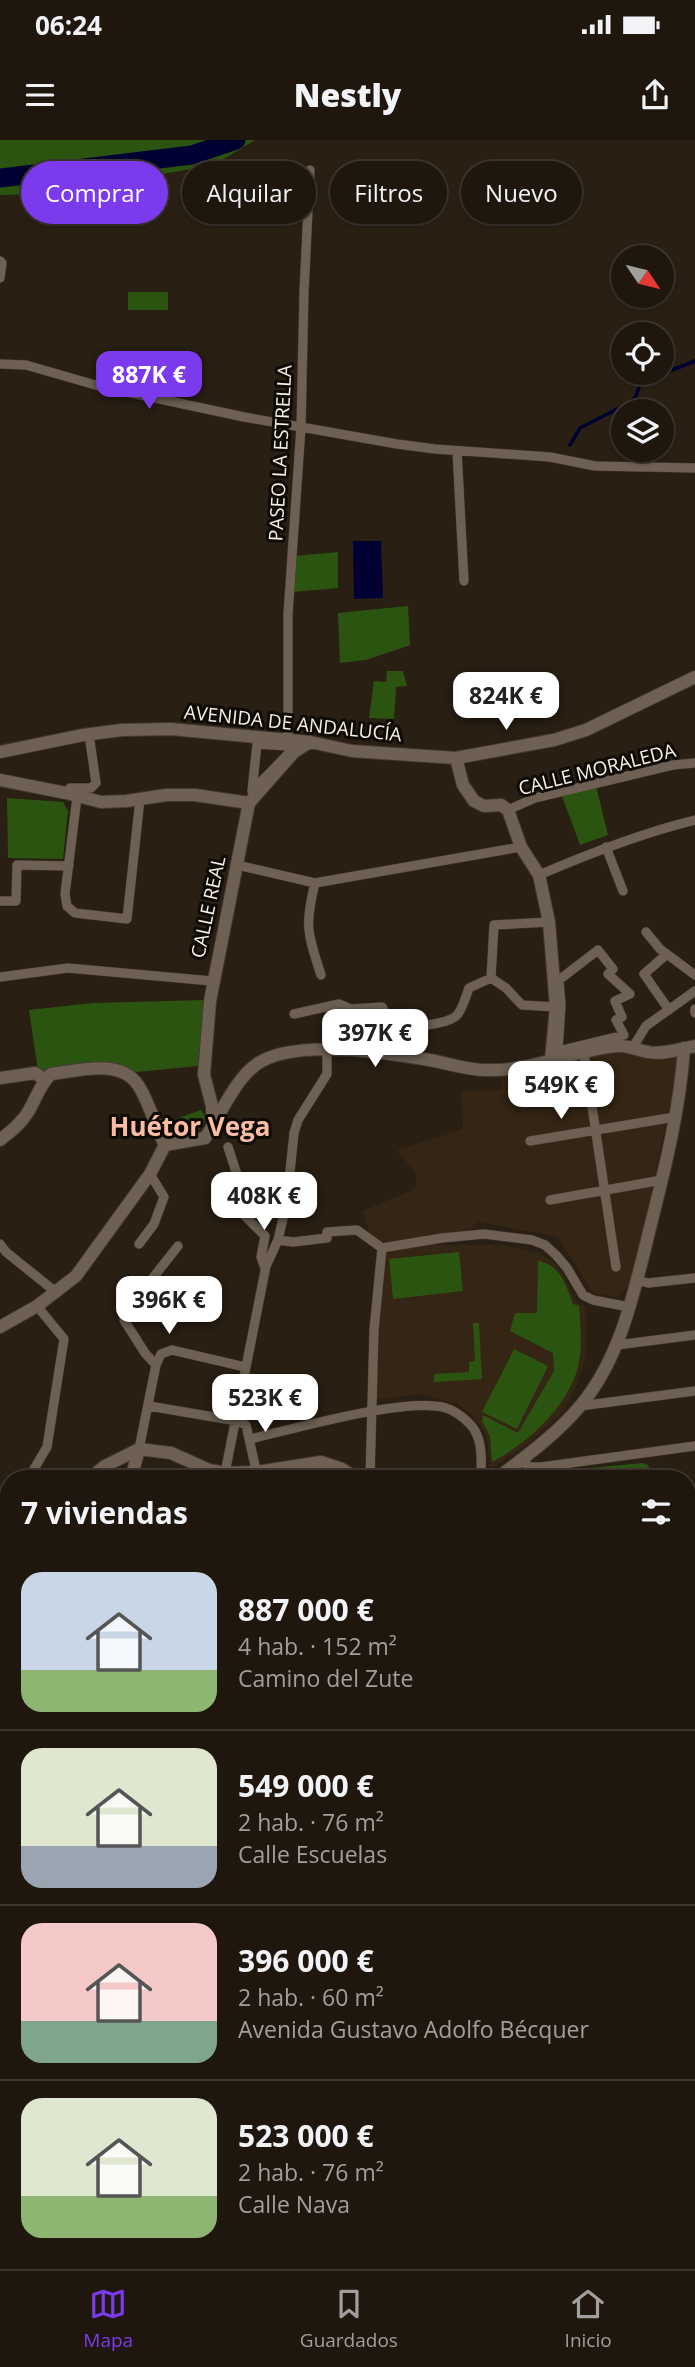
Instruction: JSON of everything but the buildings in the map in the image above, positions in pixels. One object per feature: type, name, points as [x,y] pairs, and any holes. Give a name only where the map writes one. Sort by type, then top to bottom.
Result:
[{"type":"street","name":"PASEO LA ESTRELLA","points":[[289,745],[288,614],[301,427],[307,224]]},
{"type":"street","points":[[0,261],[0,278]]},
{"type":"street","points":[[0,364],[26,365],[99,386],[397,444],[550,457],[595,466],[695,468]]},
{"type":"street","points":[[457,451],[464,581]]},
{"type":"street","name":"AVENIDA DE ANDALUCÍA","points":[[0,752],[89,734],[171,729],[289,745],[310,742],[352,751],[456,758],[554,740],[586,730],[695,677]]},
{"type":"street","points":[[89,734],[96,783],[91,788],[70,788],[69,866],[65,894],[67,906],[75,913],[127,919],[140,799]]},
{"type":"street","points":[[0,780],[101,802],[166,795],[195,795],[249,803],[294,752],[310,742]]},
{"type":"street","points":[[289,745],[279,763],[252,791],[257,744],[288,746],[291,748],[289,745]]},
{"type":"street","points":[[456,758],[463,785],[474,801],[484,806],[501,805],[508,810],[521,847],[539,875],[549,922],[556,1007],[554,1055]]},
{"type":"street","name":"CALLE MORALEDA","points":[[508,810],[534,798],[673,765],[695,763]]},
{"type":"street","name":"CALLE REAL","points":[[166,1144],[205,1138],[213,1126],[218,1107],[204,1075],[212,981],[249,803]]},
{"type":"street","points":[[539,875],[606,847],[695,820]]},
{"type":"street","points":[[237,865],[315,883],[521,847]]},
{"type":"street","points":[[606,847],[623,891]]},
{"type":"street","points":[[0,901],[16,901],[17,865],[69,866]]},
{"type":"street","points":[[315,883],[307,912],[307,930],[321,975]]},
{"type":"street","points":[[491,978],[494,925],[549,922]]},
{"type":"street","points":[[646,932],[667,954],[695,975]]},
{"type":"street","points":[[218,1107],[257,1063],[285,1052],[327,1049],[394,1051],[486,1070],[554,1055],[624,1035],[616,1020],[622,1017],[615,1002],[630,995],[608,974],[613,968],[598,950],[559,980],[561,1007],[554,1055]]},
{"type":"street","points":[[667,954],[644,974],[669,1010]]},
{"type":"street","points":[[0,977],[68,968],[212,981]]},
{"type":"street","points":[[491,978],[506,988],[522,1005],[556,1007]]},
{"type":"street","points":[[294,1014],[339,1004],[351,1009],[382,1007],[395,1030],[430,1024],[452,1019],[458,1014],[469,988],[491,978]]},
{"type":"street","points":[[633,1047],[646,1026],[695,991]]},
{"type":"street","points":[[508,1470],[580,1406],[596,1384],[617,1345],[662,1180],[689,1047],[658,1053],[614,1046],[584,1053],[554,1055]]},
{"type":"street","points":[[226,1470],[265,1268],[278,1240],[290,1184],[293,1133],[298,1120],[327,1074],[327,1049]]},
{"type":"street","points":[[584,1053],[616,1267]]},
{"type":"street","points":[[0,1140],[27,1115],[45,1080],[51,1074],[106,1068],[122,1071],[138,1084],[166,1144],[150,1174],[76,1276],[57,1293],[0,1327]]},
{"type":"street","points":[[0,1078],[34,1073],[45,1080]]},
{"type":"street","points":[[530,1141],[675,1117]]},
{"type":"street","points":[[228,1147],[246,1216],[265,1236],[261,1256],[265,1268]]},
{"type":"street","points":[[139,1244],[154,1224],[163,1197],[150,1174]]},
{"type":"street","points":[[550,1200],[662,1180]]},
{"type":"street","points":[[278,1240],[327,1238],[327,1232],[357,1230],[382,1248],[484,1234],[532,1240],[544,1245],[556,1255],[583,1295],[593,1300],[629,1307]]},
{"type":"street","points":[[0,1244],[6,1252],[57,1293]]},
{"type":"street","points":[[156,1365],[124,1321],[137,1298],[178,1246]]},
{"type":"street","points":[[370,1470],[374,1330],[382,1248]]},
{"type":"street","points":[[636,1280],[648,1283],[695,1278]]},
{"type":"street","points":[[33,1470],[47,1447],[64,1339],[37,1306]]},
{"type":"street","points":[[617,1345],[695,1335]]},
{"type":"street","points":[[133,1470],[156,1365],[162,1354],[172,1350],[245,1367]]},
{"type":"street","points":[[580,1406],[695,1391]]},
{"type":"street","points":[[149,1406],[237,1421],[246,1425],[257,1470]]},
{"type":"street","points":[[250,1438],[390,1408],[447,1408],[464,1419],[475,1432],[481,1452],[481,1470]]},
{"type":"street","points":[[522,1460],[529,1467],[541,1467],[695,1446]]},
{"type":"street","points":[[100,1470],[139,1449],[171,1453],[209,1470]]},
{"type":"street","points":[[285,1470],[321,1462],[344,1470]]},
{"type":"shaded area","points":[[353,541],[381,541],[383,598],[354,599]]},
{"type":"shaded area","points":[[610,1050],[673,1055],[679,1062],[630,1284],[616,1298],[592,1292],[558,1237],[478,1222],[469,1230],[382,1243],[371,1237],[362,1211],[411,1191],[417,1184],[415,1173],[397,1150],[463,1129],[461,1091],[502,1090],[500,1076]]},
{"type":"shaded area","points":[[425,1245],[504,1245],[541,1254],[553,1261],[565,1277],[575,1301],[586,1307],[586,1356],[564,1411],[529,1443],[494,1467],[490,1467],[487,1438],[481,1427],[471,1414],[457,1404],[419,1394],[375,1400],[376,1346],[386,1253]]},
{"type":"green space","points":[[0,140],[255,140],[221,161],[182,161],[182,171],[168,173],[168,161],[21,161],[21,195],[0,195]]},
{"type":"green space","points":[[128,292],[168,292],[168,310],[128,310]]},
{"type":"green space","points":[[338,552],[338,588],[292,592],[295,556]]},
{"type":"green space","points":[[408,606],[410,645],[366,660],[340,663],[338,613]]},
{"type":"green space","points":[[387,671],[403,671],[407,686],[396,687],[394,719],[369,718],[374,681],[386,682]]},
{"type":"green space","points":[[596,786],[608,835],[580,845],[562,796]]},
{"type":"green space","points":[[7,798],[63,802],[68,811],[63,859],[8,858]]},
{"type":"green space","points":[[204,1000],[198,1066],[136,1072],[107,1067],[38,1071],[29,1010],[93,1003]]},
{"type":"green space","points":[[201,1110],[205,1116],[203,1126],[191,1134],[169,1136],[159,1125]]},
{"type":"green space","points":[[459,1252],[463,1291],[393,1299],[389,1259]]},
{"type":"green space","points":[[538,1261],[557,1271],[573,1304],[579,1306],[581,1343],[577,1372],[570,1388],[549,1418],[507,1454],[492,1462],[490,1436],[482,1422],[483,1415],[518,1433],[554,1371],[553,1353],[510,1331],[515,1313],[537,1313]]},
{"type":"green space","points":[[473,1323],[479,1323],[482,1379],[434,1382],[434,1374],[469,1372],[469,1362],[475,1361]]},
{"type":"green space","points":[[514,1349],[548,1366],[517,1429],[482,1412]]},
{"type":"green space","points":[[643,1463],[650,1470],[568,1470]]},
{"type":"waterway","points":[[0,178],[192,155],[236,140]]},
{"type":"waterway","points":[[570,445],[580,428],[635,398],[641,382],[695,361]]},
{"type":"tunnel","points":[[394,1047],[395,1033]]},
{"type":"district","name":"Huétor Vega","points":[[190,1126]]}]
